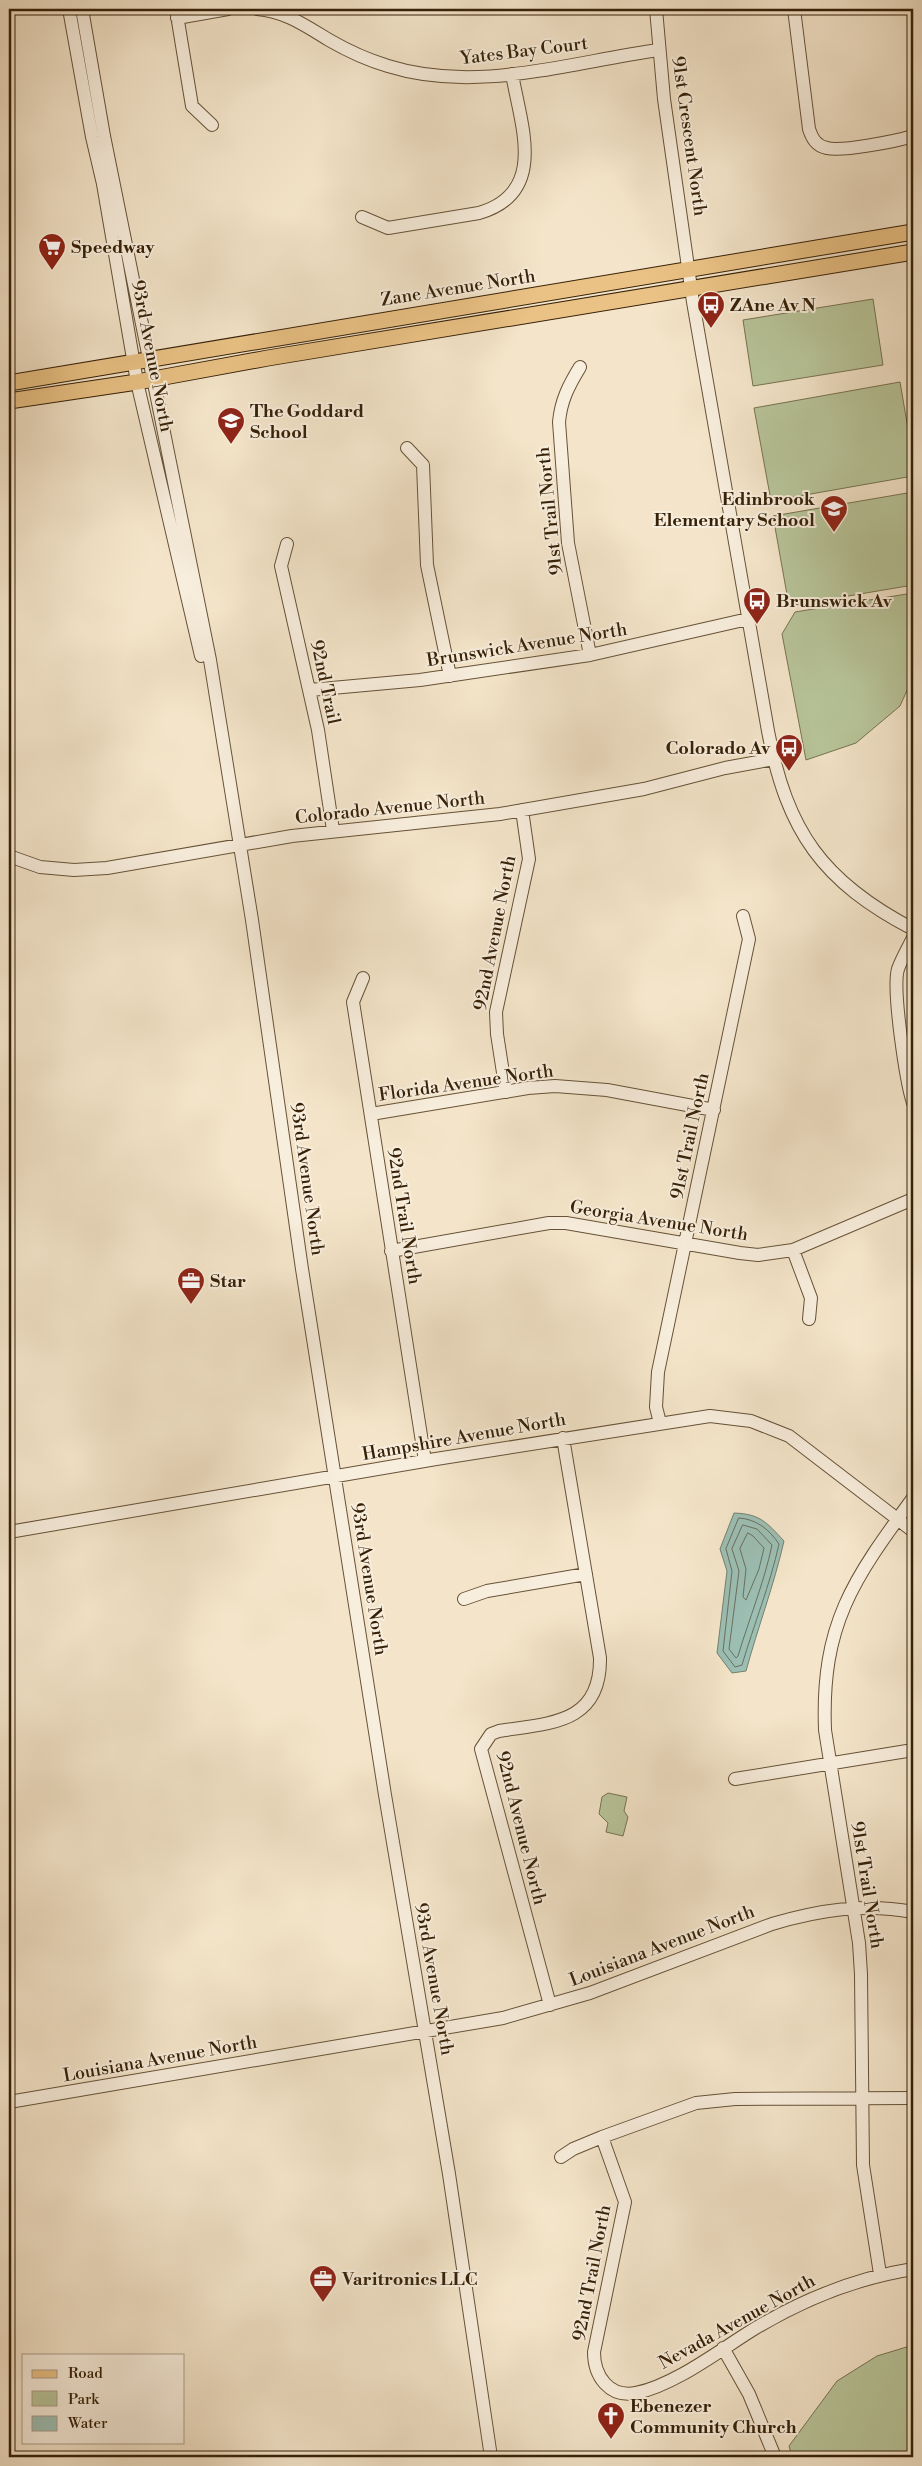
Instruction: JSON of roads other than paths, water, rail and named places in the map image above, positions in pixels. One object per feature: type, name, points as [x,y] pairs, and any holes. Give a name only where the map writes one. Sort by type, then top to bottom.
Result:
[{"type":"main road","name":"Zane Avenue North","points":[[9,383],[913,232]]},
{"type":"main road","points":[[9,401],[137,382],[913,252]]},
{"type":"main road","points":[[9,388],[33,379]]},
{"type":"street","name":"93rd Avenue North","points":[[69,9],[142,360],[153,379],[210,660],[240,845],[302,1270],[337,1477],[385,1795],[449,2174],[491,2457]]},
{"type":"street","name":"93rd Avenue North","points":[[82,9],[142,360],[137,382],[205,671],[217,706]]},
{"type":"street","points":[[212,125],[192,106],[177,13],[228,9]]},
{"type":"street","name":"Yates Bay Court","points":[[257,9],[285,15],[338,45],[388,66],[418,74],[450,78],[481,78],[512,74],[659,50]]},
{"type":"street","name":"91st Crescent North","points":[[656,9],[659,50],[690,269],[691,288],[774,759],[789,806],[823,863],[856,895],[913,929]]},
{"type":"street","points":[[794,9],[812,138],[818,144],[836,149],[913,136]]},
{"type":"street","points":[[362,217],[388,228],[479,213],[493,209],[506,200],[522,180],[526,160],[512,74]]},
{"type":"street","name":"91st Trail North","points":[[580,367],[566,390],[561,405],[559,422],[568,543],[590,655]]},
{"type":"street","points":[[407,448],[423,466],[427,565],[450,676]]},
{"type":"street","name":"92nd Trail","points":[[287,544],[281,566],[310,690],[333,830]]},
{"type":"street","name":"Brunswick Avenue North","points":[[310,690],[450,676],[590,655],[748,619]]},
{"type":"street","name":"Colorado Avenue North","points":[[9,856],[40,867],[74,870],[107,868],[333,830],[471,817],[522,810],[644,789],[725,768],[774,759]]},
{"type":"street","name":"92nd Avenue North","points":[[506,1092],[496,1034],[496,1012],[529,859],[522,810]]},
{"type":"street","name":"91st Trail North","points":[[660,1423],[656,1407],[658,1372],[749,939],[743,916]]},
{"type":"street","points":[[913,938],[898,970],[897,985],[905,1068],[913,1102]]},
{"type":"street","name":"92nd Trail North","points":[[363,978],[353,1002],[425,1461]]},
{"type":"street","name":"Florida Avenue North","points":[[371,1114],[506,1092],[546,1087],[581,1086],[714,1110]]},
{"type":"street","name":"Georgia Avenue North","points":[[391,1251],[549,1223],[566,1223],[758,1255],[793,1250],[913,1198]]},
{"type":"street","points":[[793,1250],[811,1298],[809,1319]]},
{"type":"street","name":"Hampshire Avenue North","points":[[9,1532],[563,1438],[710,1416],[751,1421],[789,1436],[913,1531]]},
{"type":"street","name":"92nd Avenue North","points":[[550,2005],[481,1749],[491,1734],[568,1718],[581,1711],[598,1687],[600,1658],[563,1438]]},
{"type":"street","points":[[898,1519],[913,1498]]},
{"type":"street","name":"91st Trail North","points":[[880,2274],[863,2165],[861,1974],[853,1908],[825,1730],[824,1697],[827,1664],[834,1631],[847,1599],[862,1570],[898,1519]]},
{"type":"street","points":[[464,1599],[487,1591],[586,1574]]},
{"type":"street","points":[[735,1779],[913,1750]]},
{"type":"street","name":"Louisiana Avenue North","points":[[9,2102],[503,2018],[590,1993],[772,1924],[821,1911],[853,1908],[897,1909],[913,1912]]},
{"type":"street","points":[[561,2157],[573,2149],[602,2137],[696,2102],[735,2099],[913,2098]]},
{"type":"street","name":"92nd Trail North","points":[[602,2137],[625,2202],[594,2352],[594,2364],[598,2375],[605,2385],[614,2390],[636,2393]]},
{"type":"street","name":"Nevada Avenue North","points":[[636,2393],[672,2379],[784,2312],[815,2297],[880,2274],[913,2269]]},
{"type":"street","points":[[723,2348],[749,2394],[775,2457]]},
{"type":"water","points":[[734,1513],[751,1515],[763,1521],[784,1541],[776,1574],[746,1671],[732,1673],[717,1653],[727,1571],[720,1549]]},
{"type":"place","name":"Speedway","points":[[52,271]]},
{"type":"place","name":"ZAne Av N","points":[[711,329]]},
{"type":"place","name":"The Goddard School","points":[[231,445]]},
{"type":"place","name":"Edinbrook Elementary School","points":[[834,533]]},
{"type":"place","name":"Brunswick Av","points":[[757,625]]},
{"type":"place","name":"Colorado Av","points":[[789,772]]},
{"type":"place","name":"Star","points":[[191,1305]]},
{"type":"place","name":"Varitronics LLC","points":[[323,2303]]},
{"type":"place","name":"Ebenezer Community Church","points":[[611,2440]]}]
